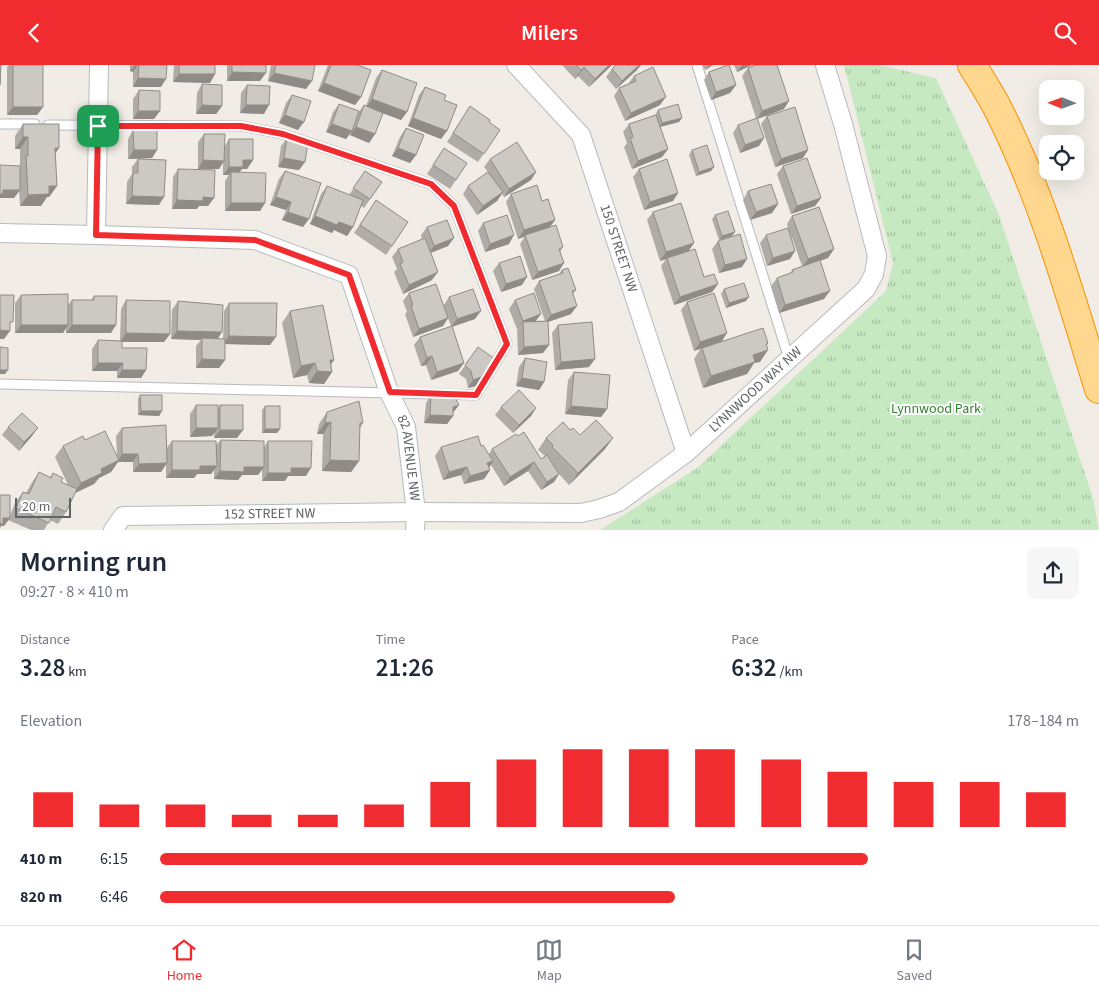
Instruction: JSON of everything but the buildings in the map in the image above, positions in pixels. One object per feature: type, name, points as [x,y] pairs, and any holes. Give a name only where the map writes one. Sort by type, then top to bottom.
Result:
[{"type":"highway","points":[[972,65],[999,110],[1033,185],[1099,389]]},
{"type":"street","points":[[0,233],[96,235],[100,65]]},
{"type":"street","name":"150 STREET NW","points":[[516,65],[581,135],[686,453]]},
{"type":"street","name":"LYNNWOOD WAY NW","points":[[416,512],[581,513],[619,502],[686,453],[866,289],[874,274],[877,256],[845,131],[825,65]]},
{"type":"street","name":"82 AVENUE NW","points":[[96,235],[255,240],[349,275],[390,392],[406,427],[416,512],[415,530]]},
{"type":"street","name":"152 STREET NW","points":[[113,530],[123,516],[416,512]]},
{"type":"lane","points":[[697,65],[789,359]]},
{"type":"lane","points":[[0,124],[241,126],[283,134],[431,184],[454,206],[507,344],[476,395],[0,384]]},
{"type":"green space","name":"Lynnwood Park","points":[[844,65],[879,65],[936,78],[999,215],[1093,498],[1099,530],[600,530],[697,468],[886,291],[893,263]]},
{"type":"route","points":[[98,126],[241,126],[283,134],[431,184],[454,206],[507,344],[476,395],[390,392],[349,275],[255,240],[96,235],[98,126]]}]
